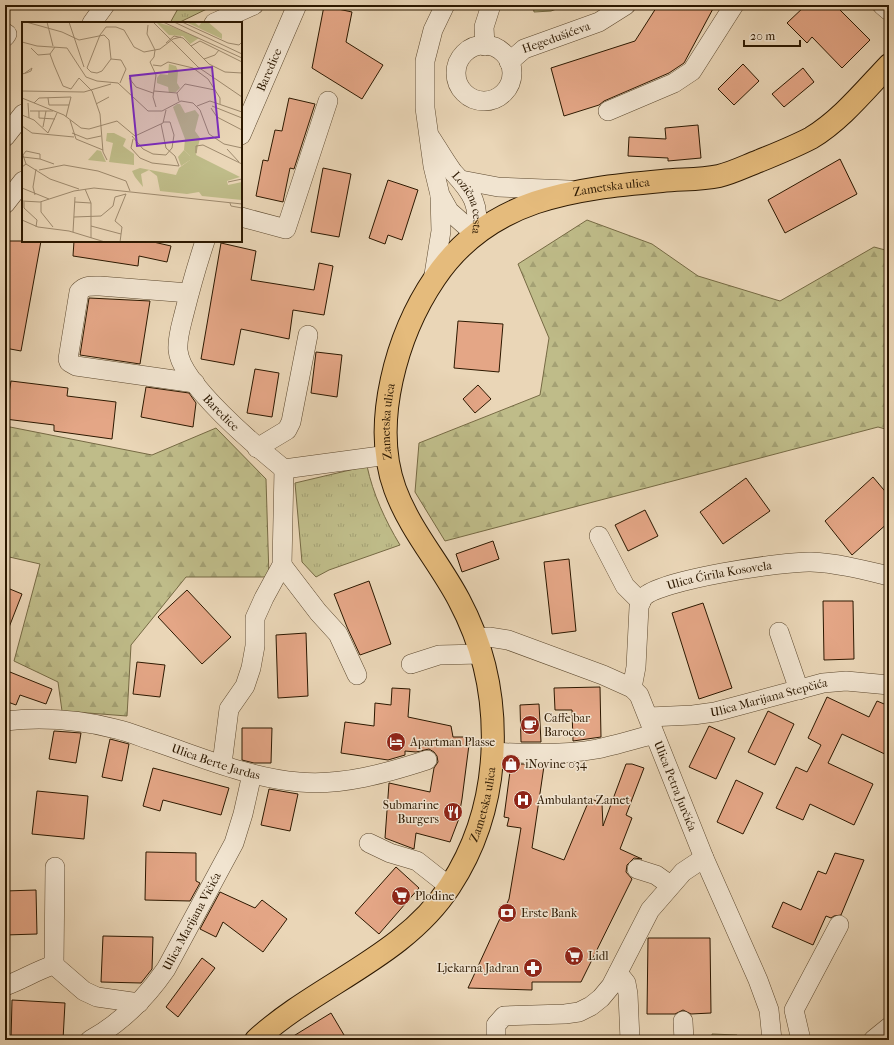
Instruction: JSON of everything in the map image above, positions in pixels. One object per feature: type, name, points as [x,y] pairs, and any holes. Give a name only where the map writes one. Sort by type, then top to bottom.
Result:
[{"type":"main road","name":"Zametska ulica","points":[[256,1040],[274,1024],[396,943],[428,915],[450,887],[466,858],[478,828],[486,796],[493,752],[492,708],[479,646],[456,594],[417,534],[395,489],[388,455],[388,416],[393,371],[411,320],[433,281],[458,250],[504,214],[538,200],[574,191],[720,176],[782,152],[813,137],[836,119],[886,74]]},
{"type":"street","points":[[93,22],[105,5]]},
{"type":"street","points":[[216,22],[254,5]]},
{"type":"street","name":"Baredice","points":[[242,133],[297,5]]},
{"type":"street","name":"Lozična cesta","points":[[445,5],[434,30],[426,61],[425,108],[430,135],[433,166],[440,194],[449,211],[476,235]]},
{"type":"street","points":[[485,46],[484,27],[491,5]]},
{"type":"street","name":"Hegedušićeva","points":[[509,62],[524,49],[600,22],[626,5]]},
{"type":"street","points":[[608,111],[674,83],[692,71],[734,5]]},
{"type":"street","points":[[882,5],[889,11]]},
{"type":"street","points":[[5,33],[7,34],[5,37]]},
{"type":"street","points":[[476,46],[485,46],[500,50],[509,62],[512,70],[511,79],[502,95],[485,101],[476,100],[468,96],[457,82],[456,73],[457,64],[468,50],[476,46]]},
{"type":"street","points":[[242,217],[286,230],[328,101]]},
{"type":"street","points":[[5,137],[22,115]]},
{"type":"street","name":"Lozična cesta","points":[[430,135],[473,198],[477,209],[476,235]]},
{"type":"street","points":[[461,180],[498,186],[574,191]]},
{"type":"street","points":[[5,204],[22,182]]},
{"type":"street","points":[[433,281],[441,231],[440,194]]},
{"type":"street","name":"Baredice","points":[[204,242],[180,329],[177,350],[182,365],[195,383],[226,419],[257,448],[284,469]]},
{"type":"street","points":[[189,293],[100,286],[87,286],[82,288],[79,292],[68,359],[69,362],[76,366],[195,383]]},
{"type":"street","points":[[257,448],[287,430],[291,422],[308,335]]},
{"type":"street","points":[[222,764],[229,709],[245,686],[251,668],[255,646],[255,618],[282,565],[284,469],[388,455]]},
{"type":"street","points":[[411,664],[439,655],[479,646],[489,637],[508,640],[603,675],[632,688],[636,667],[636,640],[641,602],[630,593],[625,586],[599,536]]},
{"type":"street","name":"Ulica Ćirila Kosovela","points":[[641,602],[643,598],[658,590],[695,579],[757,568],[810,562],[844,566],[889,576]]},
{"type":"street","points":[[282,565],[318,612],[338,634],[357,675]]},
{"type":"street","points":[[779,632],[799,690]]},
{"type":"street","name":"Ulica Marijana Stepčića","points":[[493,752],[528,753],[597,749],[651,725],[693,715],[715,712],[823,683],[846,681],[889,685]]},
{"type":"street","name":"Ulica Petra Jurčića","points":[[632,688],[639,695],[704,858],[758,980],[769,1010],[772,1040]]},
{"type":"street","name":"Ulica Berte Jardas","points":[[5,721],[27,719],[53,720],[117,729],[252,774],[300,782],[333,782],[392,771],[426,760]]},
{"type":"street","name":"Ulica Marijana Vičića","points":[[90,1040],[117,1022],[139,1003],[166,969],[234,842],[243,814],[252,774]]},
{"type":"street","points":[[369,843],[390,853],[416,861],[450,887]]},
{"type":"street","points":[[496,1040],[496,1025],[504,1016],[579,1012],[591,1006],[601,998],[618,973],[650,910],[670,885],[683,872],[704,858]]},
{"type":"street","points":[[55,868],[54,965],[84,991],[97,997],[139,1003]]},
{"type":"street","points":[[637,869],[656,875],[670,885]]},
{"type":"street","points":[[801,1040],[794,1010],[839,925]]},
{"type":"street","points":[[5,986],[22,980],[42,968],[54,965]]},
{"type":"street","points":[[618,973],[626,984],[628,994],[630,1040]]},
{"type":"street","points":[[873,1040],[889,1027]]},
{"type":"green space","points":[[180,5],[215,5],[180,22],[171,22]]},
{"type":"green space","points":[[533,5],[567,5],[551,11],[534,12]]},
{"type":"green space","points":[[587,220],[652,244],[698,276],[780,301],[874,247],[889,251],[889,430],[878,427],[445,541],[415,492],[419,443],[540,395],[549,338],[518,264]]},
{"type":"green space","points":[[5,426],[152,455],[216,428],[266,479],[269,577],[186,577],[131,645],[127,716],[62,711],[58,682],[14,661],[40,564],[5,556]]},
{"type":"green space","points":[[367,466],[380,507],[400,545],[329,570],[316,577],[302,562],[295,483]]},
{"type":"green space","points":[[712,1034],[737,1035],[737,1040],[712,1040]]},
{"type":"building","points":[[658,5],[715,5],[684,63],[669,73],[604,101],[599,105],[564,116],[551,68],[635,41]]},
{"type":"building","points":[[806,5],[835,5],[870,40],[842,68],[812,37],[807,43],[787,23]]},
{"type":"building","points":[[324,6],[352,12],[346,42],[383,65],[362,99],[312,68]]},
{"type":"building","points":[[743,64],[759,81],[734,105],[718,89]]},
{"type":"building","points":[[803,68],[814,82],[784,107],[772,94]]},
{"type":"building","points":[[289,98],[315,104],[294,169],[290,168],[283,202],[256,196],[263,160],[268,161],[275,130],[282,131]]},
{"type":"building","points":[[698,125],[701,158],[668,161],[668,158],[628,156],[629,137],[666,139],[665,128]]},
{"type":"building","points":[[840,159],[857,194],[785,233],[768,200]]},
{"type":"building","points":[[323,168],[351,174],[339,237],[311,232]]},
{"type":"building","points":[[388,180],[418,190],[402,240],[388,235],[385,244],[369,238]]},
{"type":"building","points":[[7,241],[41,242],[21,351],[5,348],[5,254]]},
{"type":"building","points":[[74,242],[153,242],[171,246],[167,262],[139,256],[138,266],[73,256]]},
{"type":"building","points":[[221,243],[256,251],[251,280],[314,290],[319,263],[333,266],[324,315],[293,310],[289,339],[241,329],[234,365],[201,359]]},
{"type":"building","points":[[89,298],[150,301],[140,364],[80,355]]},
{"type":"building","points":[[458,321],[503,324],[499,372],[454,368]]},
{"type":"building","points":[[316,352],[342,355],[337,397],[311,393]]},
{"type":"building","points":[[255,369],[279,373],[272,417],[247,413]]},
{"type":"building","points":[[11,381],[68,388],[67,396],[116,402],[112,439],[54,431],[54,425],[5,419]]},
{"type":"building","points":[[478,385],[491,399],[475,413],[463,399]]},
{"type":"building","points":[[146,387],[189,393],[196,403],[193,427],[141,417]]},
{"type":"building","points":[[873,477],[889,496],[889,522],[852,555],[825,521]]},
{"type":"building","points":[[746,478],[770,511],[723,544],[700,512]]},
{"type":"building","points":[[645,510],[658,536],[628,551],[615,525]]},
{"type":"building","points":[[493,541],[499,559],[462,572],[456,554]]},
{"type":"building","points":[[569,559],[576,631],[552,634],[544,562]]},
{"type":"building","points":[[369,581],[391,644],[360,655],[334,594]]},
{"type":"building","points":[[5,587],[22,594],[6,635],[5,634]]},
{"type":"building","points":[[187,590],[231,637],[202,664],[158,617]]},
{"type":"building","points":[[823,601],[853,601],[854,659],[824,660]]},
{"type":"building","points":[[703,603],[732,688],[699,699],[672,613]]},
{"type":"building","points":[[306,633],[308,696],[278,698],[276,635]]},
{"type":"building","points":[[137,662],[165,665],[160,697],[133,694]]},
{"type":"building","points":[[5,670],[52,689],[46,704],[20,695],[16,705],[5,701]]},
{"type":"building","points":[[600,687],[601,737],[573,741],[572,710],[555,710],[554,688]]},
{"type":"building","points":[[392,688],[410,689],[408,717],[451,726],[453,737],[470,737],[458,821],[450,842],[416,833],[414,849],[385,838],[389,783],[430,792],[434,768],[438,762],[437,756],[434,752],[429,749],[416,752],[405,751],[405,755],[388,760],[341,753],[345,722],[374,726],[375,703],[391,705]]},
{"type":"building","points":[[827,697],[869,717],[877,701],[889,706],[889,756],[842,734],[828,763],[873,784],[854,825],[810,804],[803,820],[776,808],[796,767],[807,772],[821,745],[808,738]]},
{"type":"building","name":"Caffe bar Barocco","points":[[539,704],[541,742],[521,742],[520,705]]},
{"type":"building","points":[[768,711],[794,724],[775,765],[748,752]]},
{"type":"building","points":[[709,726],[735,738],[716,779],[689,767]]},
{"type":"building","points":[[242,728],[272,728],[271,763],[254,763],[242,760]]},
{"type":"building","points":[[54,731],[81,733],[76,763],[49,759]]},
{"type":"building","points":[[110,739],[129,744],[122,781],[102,777]]},
{"type":"building","points":[[511,764],[542,764],[544,766],[532,848],[564,860],[590,798],[602,804],[603,826],[626,764],[632,764],[644,768],[626,815],[632,818],[620,849],[642,859],[634,858],[627,865],[626,872],[632,879],[581,982],[532,982],[532,990],[468,988],[509,899],[521,828],[507,826],[509,818],[504,817]]},
{"type":"building","points":[[153,768],[229,788],[221,815],[163,800],[160,811],[143,806]]},
{"type":"building","points":[[736,780],[763,793],[743,834],[717,822]]},
{"type":"building","points":[[269,789],[298,794],[290,831],[261,825]]},
{"type":"building","points":[[37,791],[88,796],[84,839],[32,834]]},
{"type":"building","points":[[146,852],[196,853],[196,881],[200,883],[190,901],[145,900]]},
{"type":"building","points":[[835,853],[864,860],[841,915],[831,918],[826,916],[813,945],[772,927],[783,902],[801,910],[818,871],[826,874]]},
{"type":"building","points":[[396,867],[419,888],[379,934],[355,913]]},
{"type":"building","points":[[36,890],[37,934],[5,935],[5,891]]},
{"type":"building","points":[[220,892],[255,908],[262,900],[287,919],[263,952],[223,922],[216,937],[200,929]]},
{"type":"building","points":[[103,936],[153,937],[152,969],[141,983],[101,982]]},
{"type":"building","points":[[648,938],[710,938],[711,1013],[691,1014],[683,1010],[675,1014],[647,1014]]},
{"type":"building","points":[[202,958],[215,968],[178,1017],[166,1007]]},
{"type":"building","points":[[12,1000],[65,1003],[63,1040],[11,1040]]},
{"type":"building","points":[[331,1013],[347,1040],[287,1040]]},
{"type":"place","name":"Caffe bar Barocco","points":[[530,725]]},
{"type":"place","name":"Apartman Plasse","points":[[396,742]]},
{"type":"place","name":"iNovine 034","points":[[511,764]]},
{"type":"place","name":"Ambulanta Zamet","points":[[523,800]]},
{"type":"place","name":"Submarine Burgers","points":[[453,812]]},
{"type":"place","name":"Plodine","points":[[401,896]]},
{"type":"place","name":"Erste Bank","points":[[507,913]]},
{"type":"place","name":"Lidl","points":[[574,956]]},
{"type":"place","name":"Ljekarna Jadran","points":[[533,968]]}]
